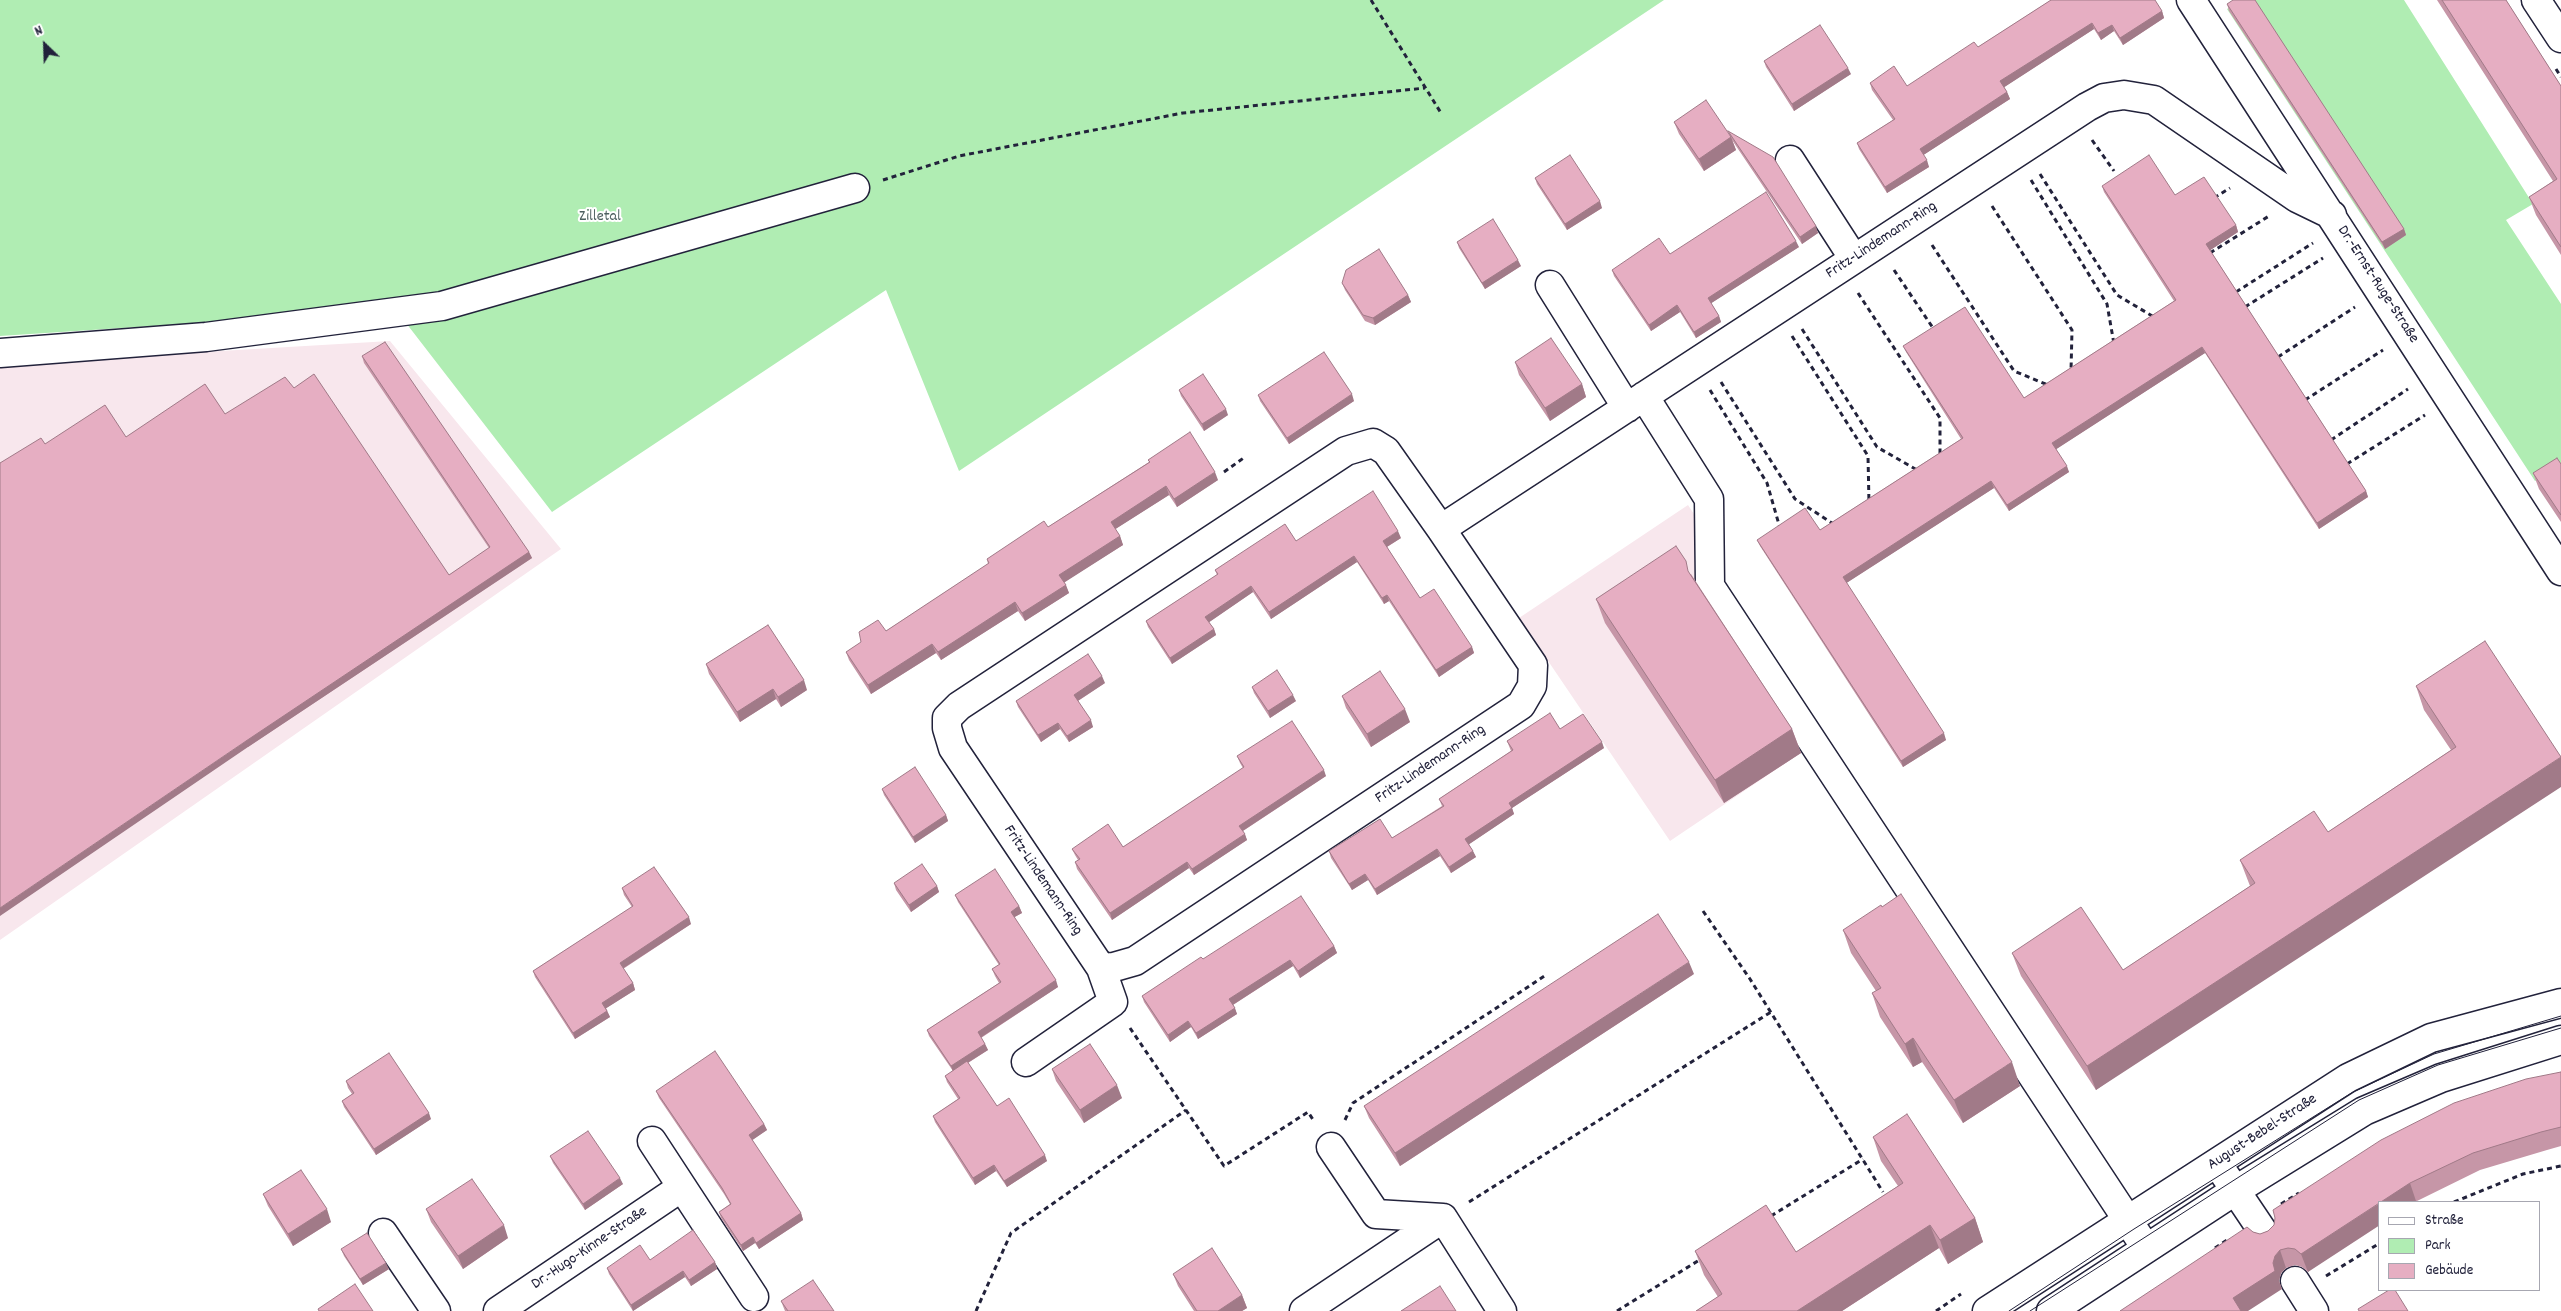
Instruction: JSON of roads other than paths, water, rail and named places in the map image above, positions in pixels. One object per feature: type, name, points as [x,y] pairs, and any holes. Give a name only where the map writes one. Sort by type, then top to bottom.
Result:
[{"type":"street","name":"Dr.-Ernst-Ruge-Straße","points":[[2191,0],[2561,571]]},
{"type":"street","points":[[2536,0],[2561,38]]},
{"type":"street","name":"Fritz-Lindemann-Ring","points":[[1441,529],[2019,151],[2104,98],[2124,95],[2154,100],[2340,228]]},
{"type":"street","points":[[1790,160],[1847,263]]},
{"type":"street","points":[[0,353],[206,337],[442,306],[855,188]]},
{"type":"street","points":[[1550,285],[1635,402],[1709,498],[1710,586],[2146,1248]]},
{"type":"street","name":"Fritz-Lindemann-Ring","points":[[1373,443],[1386,451],[1441,529],[1533,665],[1532,686],[1521,705],[1135,961],[1114,967],[1101,968],[953,748],[947,728],[948,718],[959,706],[1346,451],[1373,443]]},
{"type":"street","points":[[1026,1062],[1113,1002],[1101,968]]},
{"type":"street","name":"August-Bebel-Straße","points":[[1987,1311],[2348,1078],[2431,1038],[2561,1003]]},
{"type":"street","name":"August-Bebel-Straße","points":[[2051,1311],[2236,1190],[2364,1111],[2441,1078],[2561,1040]]},
{"type":"street","points":[[652,1141],[754,1297]]},
{"type":"street","points":[[1331,1147],[1376,1214],[1443,1218]]},
{"type":"street","points":[[2217,1162],[2261,1228]]},
{"type":"street","name":"Dr.-Hugo-Kinne-Straße","points":[[498,1311],[682,1187]]},
{"type":"street","points":[[1304,1311],[1443,1218]]},
{"type":"street","points":[[1443,1218],[1502,1311]]},
{"type":"street","points":[[383,1233],[436,1311]]},
{"type":"street","points":[[2295,1280],[2314,1311]]},
{"type":"tram line","points":[[2009,1311],[2134,1229],[2353,1092],[2434,1054],[2561,1016]]},
{"type":"tram line","points":[[2030,1311],[2359,1100],[2438,1065],[2561,1028]]},
{"type":"park label","name":"Zilletal","points":[[600,218]]}]
